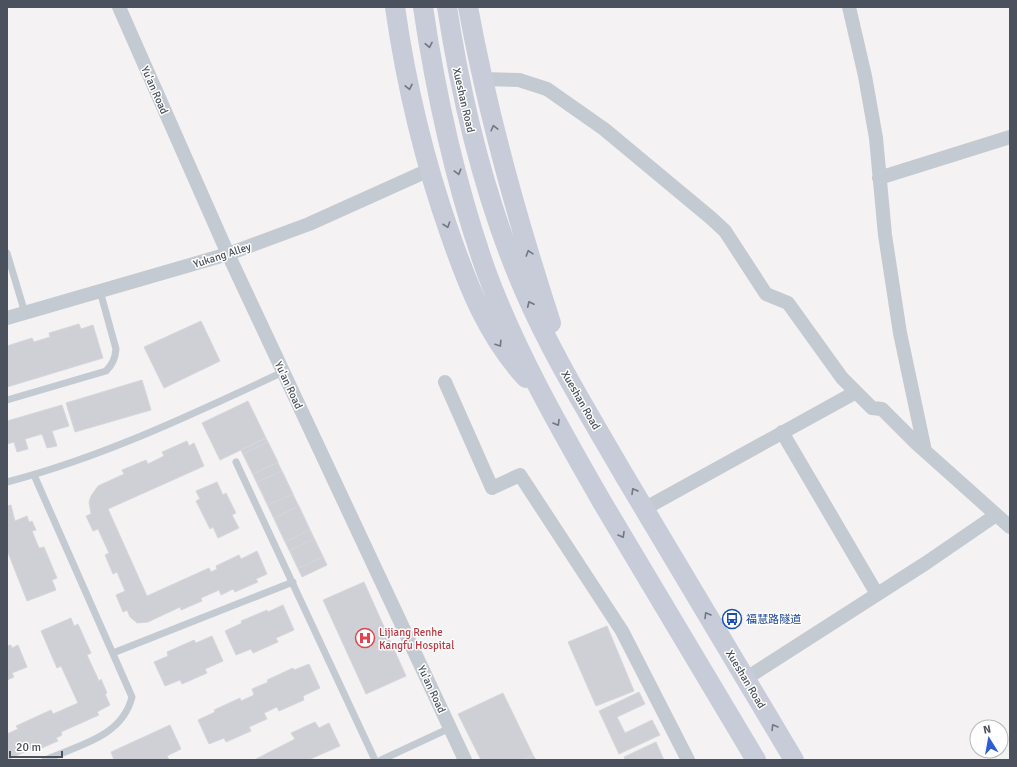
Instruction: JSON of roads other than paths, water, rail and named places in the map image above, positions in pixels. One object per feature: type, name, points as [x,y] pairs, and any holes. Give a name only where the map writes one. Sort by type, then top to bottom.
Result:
[{"type":"main road","points":[[395,7],[409,90],[430,170],[456,250],[484,319],[510,361],[542,394]]},
{"type":"main road","name":"Xueshan Road","points":[[423,7],[445,121],[473,227],[486,270],[501,307],[542,394],[652,587],[756,760]]},
{"type":"main road","name":"Xueshan Road","points":[[447,7],[455,61],[466,110],[499,226],[527,296],[571,384],[794,760]]},
{"type":"main road","points":[[468,7],[502,162],[519,222],[571,384]]},
{"type":"street","name":"Yu'an Road","points":[[119,7],[228,254],[465,760]]},
{"type":"street","points":[[849,7],[867,83],[876,138],[879,178],[900,333],[925,451]]},
{"type":"street","points":[[483,79],[519,80],[547,89],[604,129],[711,218],[725,231],[766,294],[788,303],[842,378],[872,408],[882,409],[925,451],[1006,522],[877,594],[745,679]]},
{"type":"street","points":[[879,178],[1010,137]]},
{"type":"street","name":"Yukang Alley","points":[[7,318],[228,254],[309,224],[430,170]]},
{"type":"street","points":[[445,382],[492,488],[520,475],[622,631],[688,760]]},
{"type":"street","points":[[644,509],[856,392]]},
{"type":"street","points":[[782,432],[877,594]]},
{"type":"lane","points":[[7,253],[25,313]]},
{"type":"lane","points":[[7,400],[106,371],[110,367],[115,356],[116,349],[100,291]]},
{"type":"lane","points":[[7,482],[34,475],[144,435],[283,372]]},
{"type":"lane","points":[[236,462],[375,760]]},
{"type":"lane","points":[[34,475],[132,697],[125,714],[111,730],[45,760]]},
{"type":"lane","points":[[112,653],[293,582]]},
{"type":"lane","points":[[381,760],[450,728]]},
{"type":"place","name":"福慧路隧道","points":[[732,619]]},
{"type":"place","name":"Lijiang Renhe Kangfu Hospital","points":[[365,638]]}]
